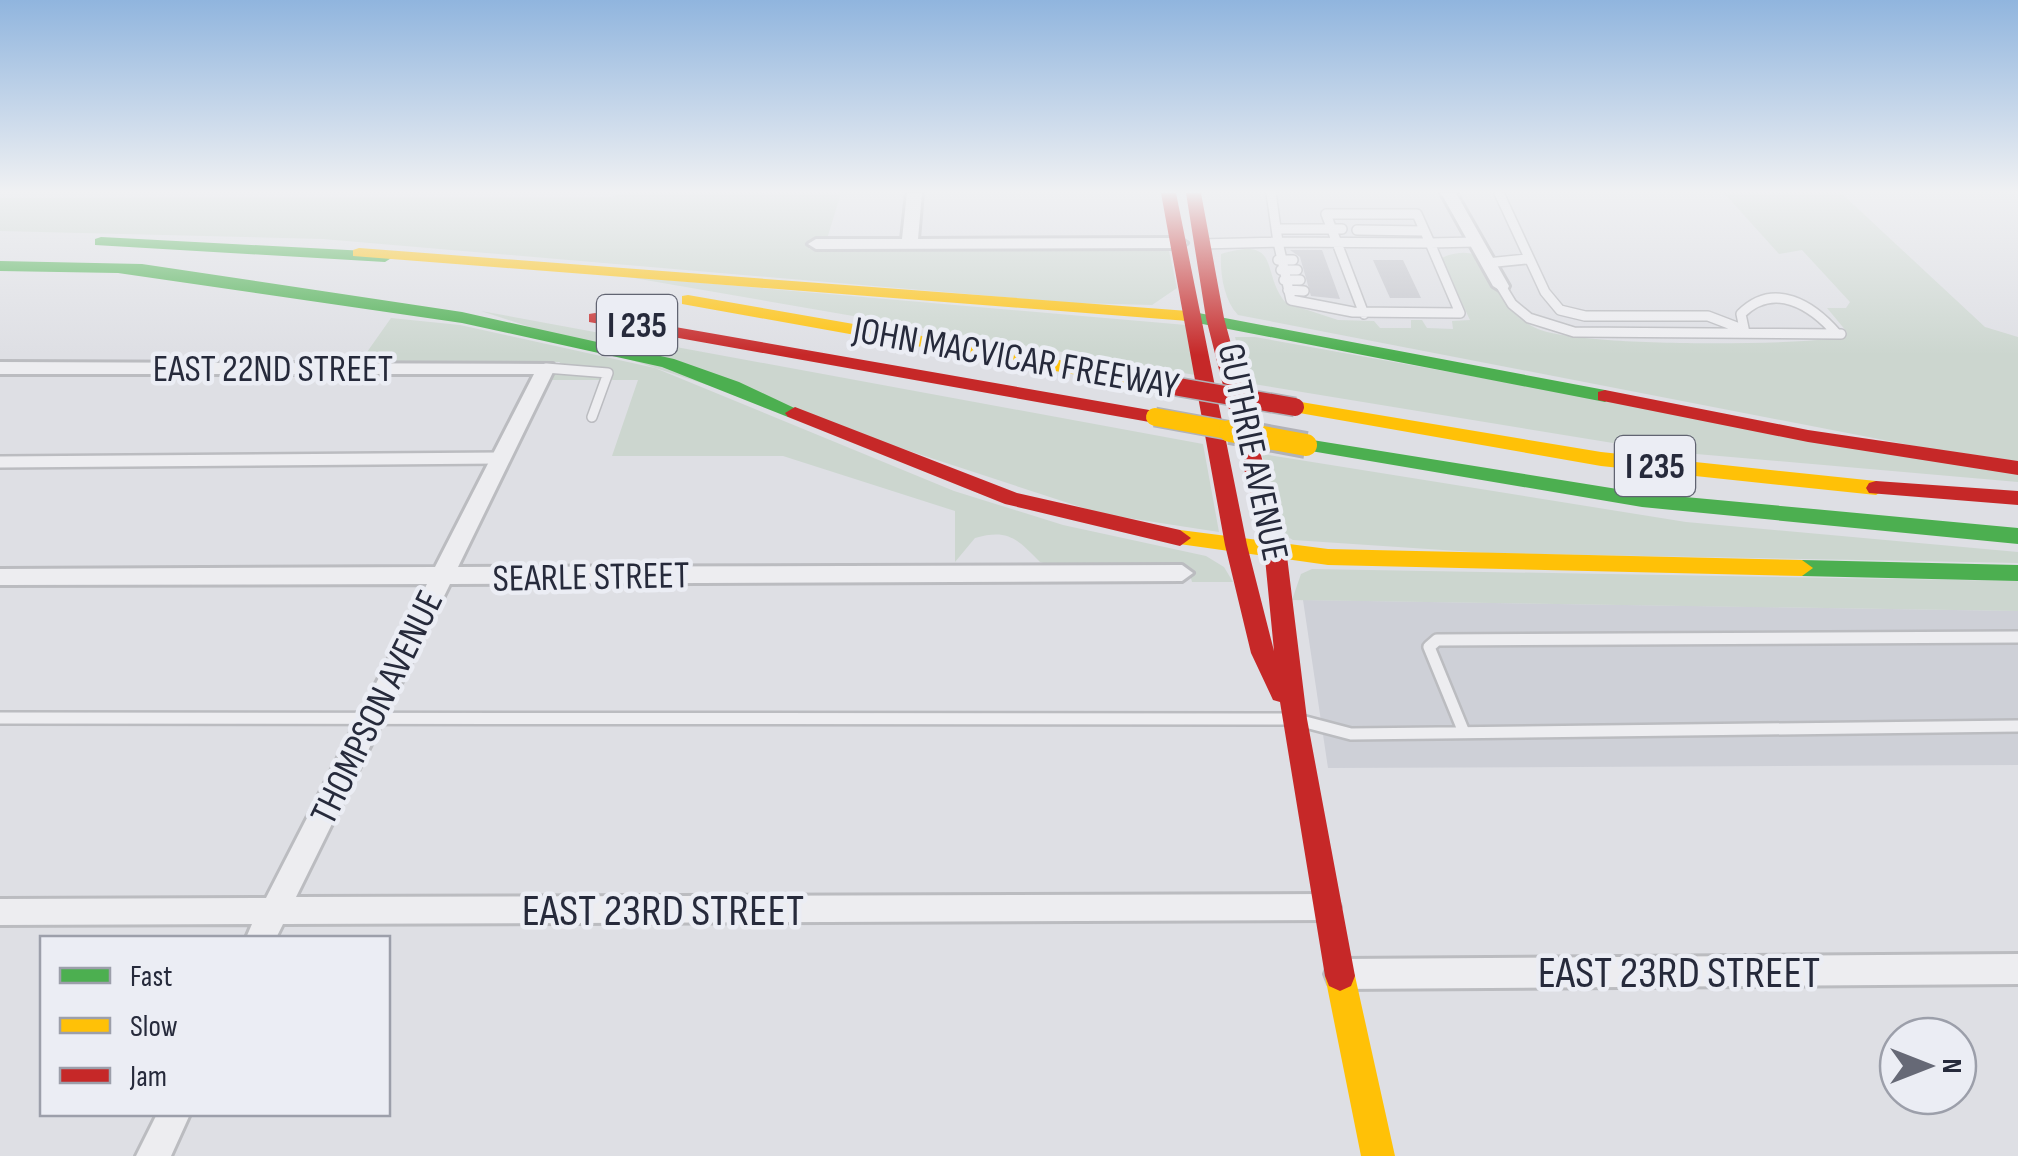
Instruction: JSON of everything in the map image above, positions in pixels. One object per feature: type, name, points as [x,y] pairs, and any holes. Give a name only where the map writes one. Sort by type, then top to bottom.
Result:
[{"type":"main road","name":"JOHN MACVICAR FREEWAY","points":[[200,247],[359,253],[622,288],[1636,464],[1818,484],[2018,498]]},
{"type":"main road","name":"GUTHRIE AVENUE","points":[[1190,247],[1190,316],[1236,545],[1263,654],[1294,720]]},
{"type":"main road","name":"GUTHRIE AVENUE","points":[[1191,247],[1215,318],[1275,548],[1294,720],[1326,907],[1378,1156]]},
{"type":"main road","points":[[359,253],[1215,318],[1791,433],[2018,468]]},
{"type":"main road","name":"I 235","points":[[0,266],[114,268],[360,284],[544,309]]},
{"type":"main road","points":[[114,268],[383,302],[546,333],[672,364],[1012,499],[1150,534],[1328,557],[2018,573]]},
{"type":"main road","name":"JOHN MACVICAR FREEWAY","points":[[580,315],[1306,445],[1642,500],[2018,536]]},
{"type":"street","points":[[1479,247],[1501,286]]},
{"type":"street","name":"EAST 22ND STREET","points":[[0,368],[546,368]]},
{"type":"street","name":"THOMPSON AVENUE","points":[[262,936],[546,368]]},
{"type":"street","name":"SEARLE STREET","points":[[0,577],[1182,573]]},
{"type":"street","name":"EAST 23RD STREET","points":[[0,912],[1326,907]]},
{"type":"street","name":"EAST 23RD STREET","points":[[1340,974],[2018,968]]},
{"type":"street","points":[[153,1156],[173,1116]]},
{"type":"lane","points":[[1279,247],[1291,300],[1324,310],[1364,314],[1460,314],[1432,247]]},
{"type":"lane","points":[[1338,247],[1364,314]]},
{"type":"lane","points":[[1523,247],[1551,302],[1560,310],[1607,316],[1708,316],[1744,331]]},
{"type":"lane","points":[[1325,259],[1343,259]]},
{"type":"lane","points":[[1487,262],[1528,259]]},
{"type":"lane","points":[[1331,275],[1349,274]]},
{"type":"lane","points":[[1283,275],[1299,275],[1283,275]]},
{"type":"lane","points":[[1501,286],[1512,304],[1549,328],[1614,334],[1839,334],[1812,304],[1801,300],[1752,303],[1742,314],[1744,331]]},
{"type":"lane","points":[[1337,290],[1355,290]]},
{"type":"lane","points":[[1607,316],[1606,324],[1614,334]]},
{"type":"lane","points":[[1666,316],[1676,334]]},
{"type":"lane","points":[[546,368],[608,373],[592,417]]},
{"type":"lane","points":[[0,462],[500,458]]},
{"type":"lane","points":[[1463,730],[1428,648],[1437,640],[2018,637]]},
{"type":"lane","points":[[0,718],[1294,720],[1350,734],[2018,726]]},
{"type":"shaded area","points":[[416,247],[1169,251],[1177,288],[1152,305],[1073,303]]},
{"type":"shaded area","points":[[1773,247],[1899,247],[1985,327],[2018,337],[2018,461],[1925,448],[1238,315],[1226,294],[1221,254],[1254,250],[1267,260],[1286,303],[1338,320],[1374,321],[1380,328],[1411,328],[1411,320],[1422,320],[1427,328],[1453,329],[1452,321],[1470,320],[1441,259],[1467,253],[1482,263],[1512,312],[1538,329],[1561,335],[1688,343],[1844,337],[1847,332],[1827,308],[1846,308],[1850,302],[1802,250],[1779,254]]},
{"type":"shaded area","points":[[622,276],[1186,325],[1195,375]]},
{"type":"shaded area","points":[[481,311],[1203,444],[1219,532],[1102,514]]},
{"type":"shaded area","points":[[391,318],[460,325],[655,368],[954,491],[1063,525],[1206,556],[1224,567],[1233,582],[1192,582],[1188,567],[1057,567],[1040,562],[1012,538],[996,534],[975,538],[955,562],[955,511],[783,456],[612,456],[638,380],[552,380],[560,362],[360,362]]},
{"type":"shaded area","points":[[1235,337],[1255,337],[2018,474],[2018,482],[1662,451],[1247,383]]},
{"type":"shaded area","points":[[1262,454],[1686,522],[2018,552],[2018,563],[1488,553],[1293,540],[1281,533]]},
{"type":"shaded area","points":[[1312,569],[2018,581],[2018,611],[1292,600],[1301,574]]},
{"type":"shaded area","points":[[1303,600],[2018,611],[2018,765],[1328,768]]},
{"type":"building","points":[[1290,250],[1322,250],[1340,299],[1311,296],[1300,257]]},
{"type":"building","points":[[1373,260],[1403,260],[1421,298],[1390,298]]},
{"type":"traffic: fast","points":[[195,247],[385,257]]},
{"type":"traffic: fast","points":[[0,266],[142,269]]},
{"type":"traffic: fast","points":[[114,268],[393,306],[531,330],[684,368],[795,413]]},
{"type":"traffic: fast","points":[[1188,316],[1605,396]]},
{"type":"traffic: fast","points":[[1306,445],[1642,500],[2018,536]]},
{"type":"traffic: fast","points":[[1802,568],[2018,573]]},
{"type":"traffic: slow","points":[[359,253],[1188,316]]},
{"type":"traffic: slow","points":[[688,300],[1150,382]]},
{"type":"traffic: slow","points":[[1295,407],[1601,459],[1876,488]]},
{"type":"traffic: slow","points":[[1155,417],[1306,445]]},
{"type":"traffic: slow","points":[[1180,538],[1328,557],[1802,568]]},
{"type":"traffic: slow","points":[[1340,976],[1378,1156]]},
{"type":"traffic: jam","points":[[1178,247],[1236,545],[1263,653],[1282,693]]},
{"type":"traffic: jam","points":[[1202,247],[1215,318],[1275,548],[1294,719],[1340,976]]},
{"type":"traffic: jam","points":[[595,318],[1155,417]]},
{"type":"traffic: jam","points":[[1150,382],[1295,407]]},
{"type":"traffic: jam","points":[[1605,396],[1808,436],[2018,468]]},
{"type":"traffic: jam","points":[[795,413],[1012,499],[1180,538]]},
{"type":"traffic: jam","points":[[1876,488],[2018,498]]}]
